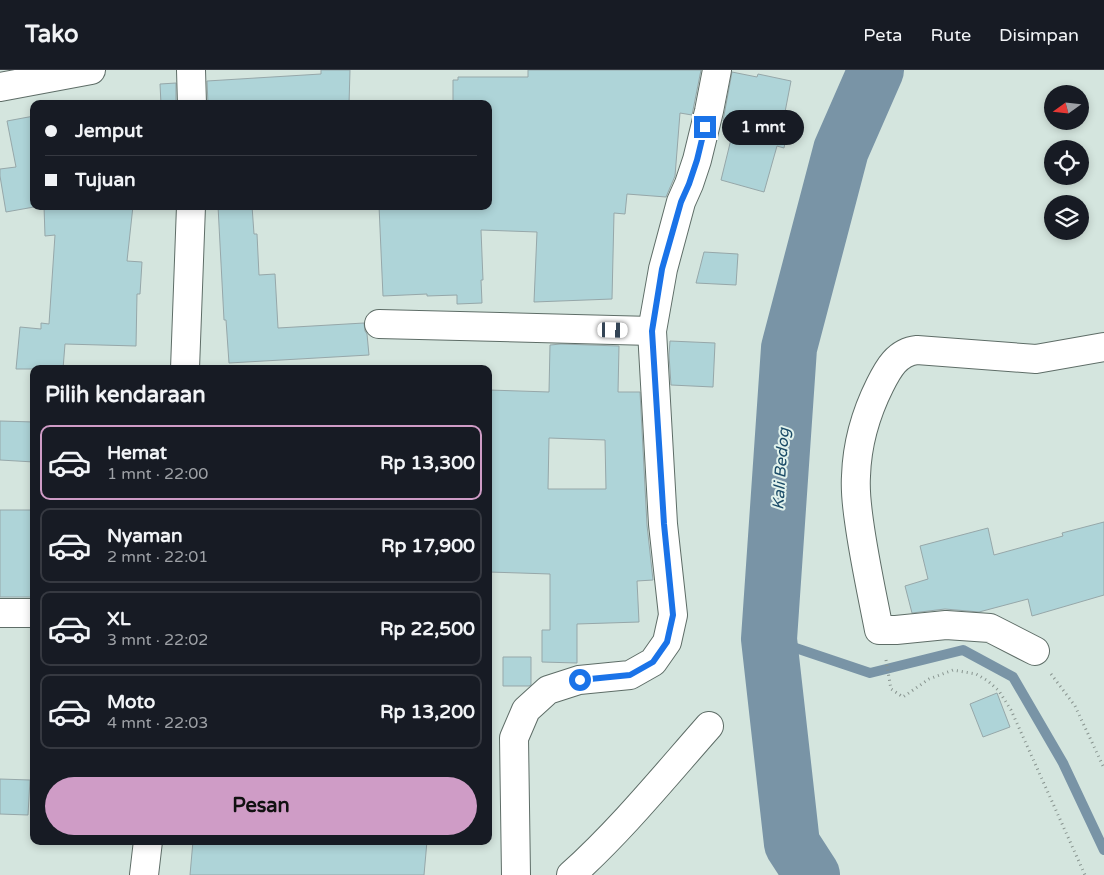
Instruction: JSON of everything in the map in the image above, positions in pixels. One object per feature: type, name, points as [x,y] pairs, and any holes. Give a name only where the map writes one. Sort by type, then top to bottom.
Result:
[{"type":"street","points":[[0,87],[91,70]]},
{"type":"street","points":[[191,70],[192,100]]},
{"type":"street","points":[[516,875],[514,738],[526,710],[548,690],[580,680],[630,675],[653,662],[667,642],[673,615],[664,524],[652,331],[662,269],[681,202],[697,160],[717,70]]},
{"type":"street","points":[[185,365],[191,210]]},
{"type":"street","points":[[379,324],[652,331]]},
{"type":"street","points":[[1035,651],[990,628],[946,625],[879,630],[862,543],[858,507],[856,476],[860,441],[870,405],[883,378],[894,362],[906,352],[916,350],[1036,360],[1104,347]]},
{"type":"street","points":[[0,613],[30,613]]},
{"type":"street","points":[[571,875],[631,815],[709,726]]},
{"type":"street","points":[[144,875],[148,845]]},
{"type":"path","points":[[884,651],[891,689],[903,697],[929,679],[954,670],[976,674],[988,680],[999,691],[1011,710],[1085,875]]},
{"type":"path","points":[[1035,651],[1075,706],[1104,768]]},
{"type":"building","points":[[321,70],[350,70],[349,100],[208,100],[207,81],[321,74]]},
{"type":"building","points":[[528,70],[701,70],[692,115],[680,113],[675,176],[666,197],[627,194],[625,214],[614,213],[612,299],[534,302],[537,232],[481,230],[482,303],[457,304],[457,295],[383,296],[379,210],[492,210],[492,100],[453,100],[453,80],[458,80],[458,77],[528,77]]},
{"type":"building","points":[[732,72],[757,77],[758,74],[791,81],[785,112],[791,113],[784,148],[777,146],[764,192],[721,180],[735,123],[723,121]]},
{"type":"building","points":[[176,83],[176,100],[161,100],[160,84]]},
{"type":"building","points":[[30,117],[30,208],[6,212],[0,169],[16,167],[7,121]]},
{"type":"building","points":[[44,210],[133,210],[127,261],[142,262],[140,294],[137,294],[136,346],[65,344],[63,365],[30,365],[30,369],[16,369],[20,327],[41,329],[41,323],[49,324],[55,235],[45,236]]},
{"type":"building","points":[[218,210],[252,210],[254,234],[257,234],[259,275],[275,274],[278,328],[364,323],[369,355],[229,363],[226,320],[224,320]]},
{"type":"building","points":[[704,252],[738,254],[736,285],[696,283]]},
{"type":"building","points":[[670,341],[715,343],[713,387],[671,385]]},
{"type":"building","points":[[561,344],[619,346],[618,392],[640,392],[647,525],[653,580],[637,581],[639,622],[577,624],[577,663],[542,662],[542,630],[550,630],[550,574],[492,572],[492,390],[549,392],[550,345]],"holes":[[[549,438],[605,440],[606,489],[548,489]]]},
{"type":"building","points":[[0,421],[30,422],[30,462],[0,460]]},
{"type":"building","points":[[0,510],[30,510],[30,597],[0,597]]},
{"type":"building","points":[[1104,522],[1104,595],[1032,616],[1028,599],[979,612],[945,609],[912,613],[905,586],[928,579],[920,546],[988,528],[994,555],[1063,536],[1062,533]]},
{"type":"building","points":[[503,657],[531,657],[531,685],[503,686]]},
{"type":"building","points":[[997,693],[1010,727],[983,737],[970,704]]},
{"type":"building","points":[[0,779],[30,780],[28,815],[0,814]]},
{"type":"building","points":[[193,845],[427,845],[424,875],[190,875]]},
{"type":"waterway","name":"Kali Bedog","points":[[812,875],[792,844],[769,639],[789,348],[841,150],[876,70]]},
{"type":"waterway","points":[[769,639],[870,673],[963,650],[1013,677],[1063,763],[1104,850]]},
{"type":"route","points":[[580,680],[630,675],[653,662],[667,642],[673,615],[664,524],[652,331],[662,269],[681,202],[697,160],[705,127]]}]
